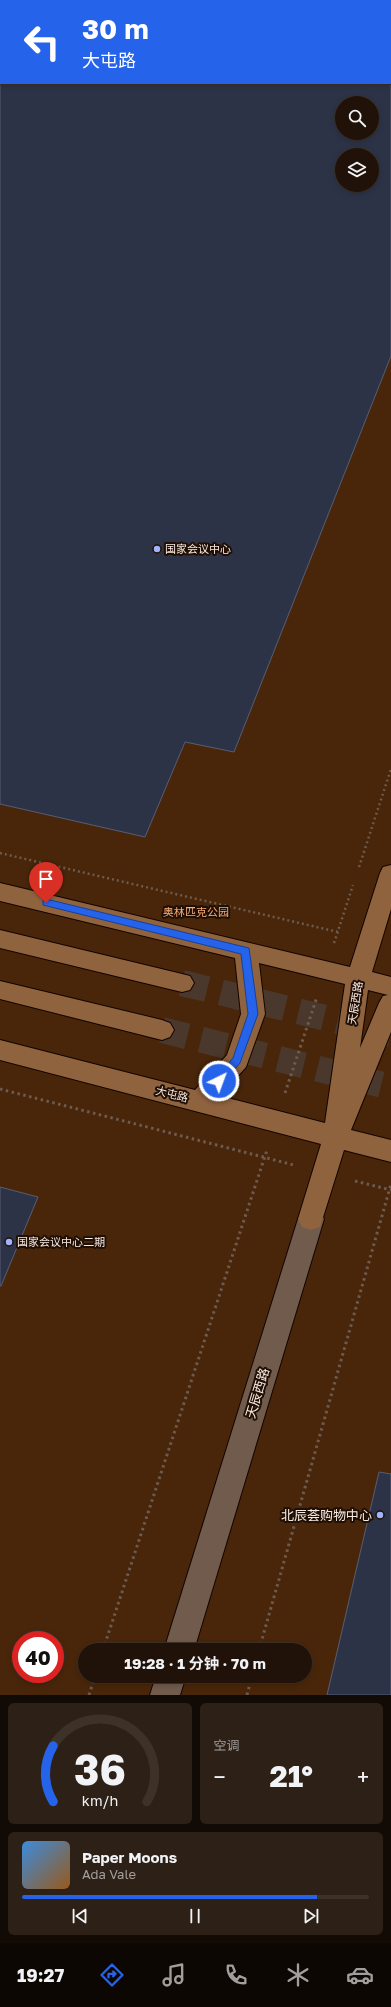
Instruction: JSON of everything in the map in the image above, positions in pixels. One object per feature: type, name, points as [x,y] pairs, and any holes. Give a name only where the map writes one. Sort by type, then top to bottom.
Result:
[{"type":"street","name":"天辰西路","points":[[336,1136],[358,978],[391,873]]},
{"type":"street","points":[[0,892],[391,986]]},
{"type":"street","points":[[0,939],[182,983]]},
{"type":"street","points":[[201,1101],[237,1060],[253,1014],[246,951]]},
{"type":"street","points":[[0,990],[162,1030]]},
{"type":"street","name":"天辰西路","points":[[181,1643],[336,1136],[391,1003]]},
{"type":"street","name":"大屯路","points":[[0,1050],[391,1151]]},
{"type":"street","points":[[165,1695],[169,1683]]},
{"type":"path","points":[[0,853],[371,940]]},
{"type":"path","points":[[0,1089],[390,1190]]},
{"type":"path","points":[[261,1643],[391,1184]]},
{"type":"path","points":[[106,1643],[246,1211]]},
{"type":"path","points":[[89,1695],[93,1683]]},
{"type":"path","points":[[247,1695],[250,1683]]},
{"type":"green space","name":"奥林匹克公园","points":[[0,84],[391,84],[391,1695],[0,1695]]},
{"type":"building","name":"国家会议中心","points":[[0,84],[391,84],[391,356],[234,752],[185,742],[145,837],[0,804]]},
{"type":"building","name":"国家会议中心二期","points":[[0,1187],[38,1197],[1,1286],[0,1286]]},
{"type":"building","name":"北辰荟购物中心","points":[[379,1472],[391,1474],[391,1695],[327,1695]]},
{"type":"tunnel","points":[[182,983],[391,1034]]},
{"type":"tunnel","points":[[162,1030],[391,1087]]},
{"type":"place","name":"国家会议中心","points":[[157,549]]},
{"type":"place","name":"国家会议中心二期","points":[[9,1242]]},
{"type":"place","name":"北辰荟购物中心","points":[[380,1515]]},
{"type":"route","points":[[46,903],[246,951],[253,1014],[237,1060],[219,1081]]}]
